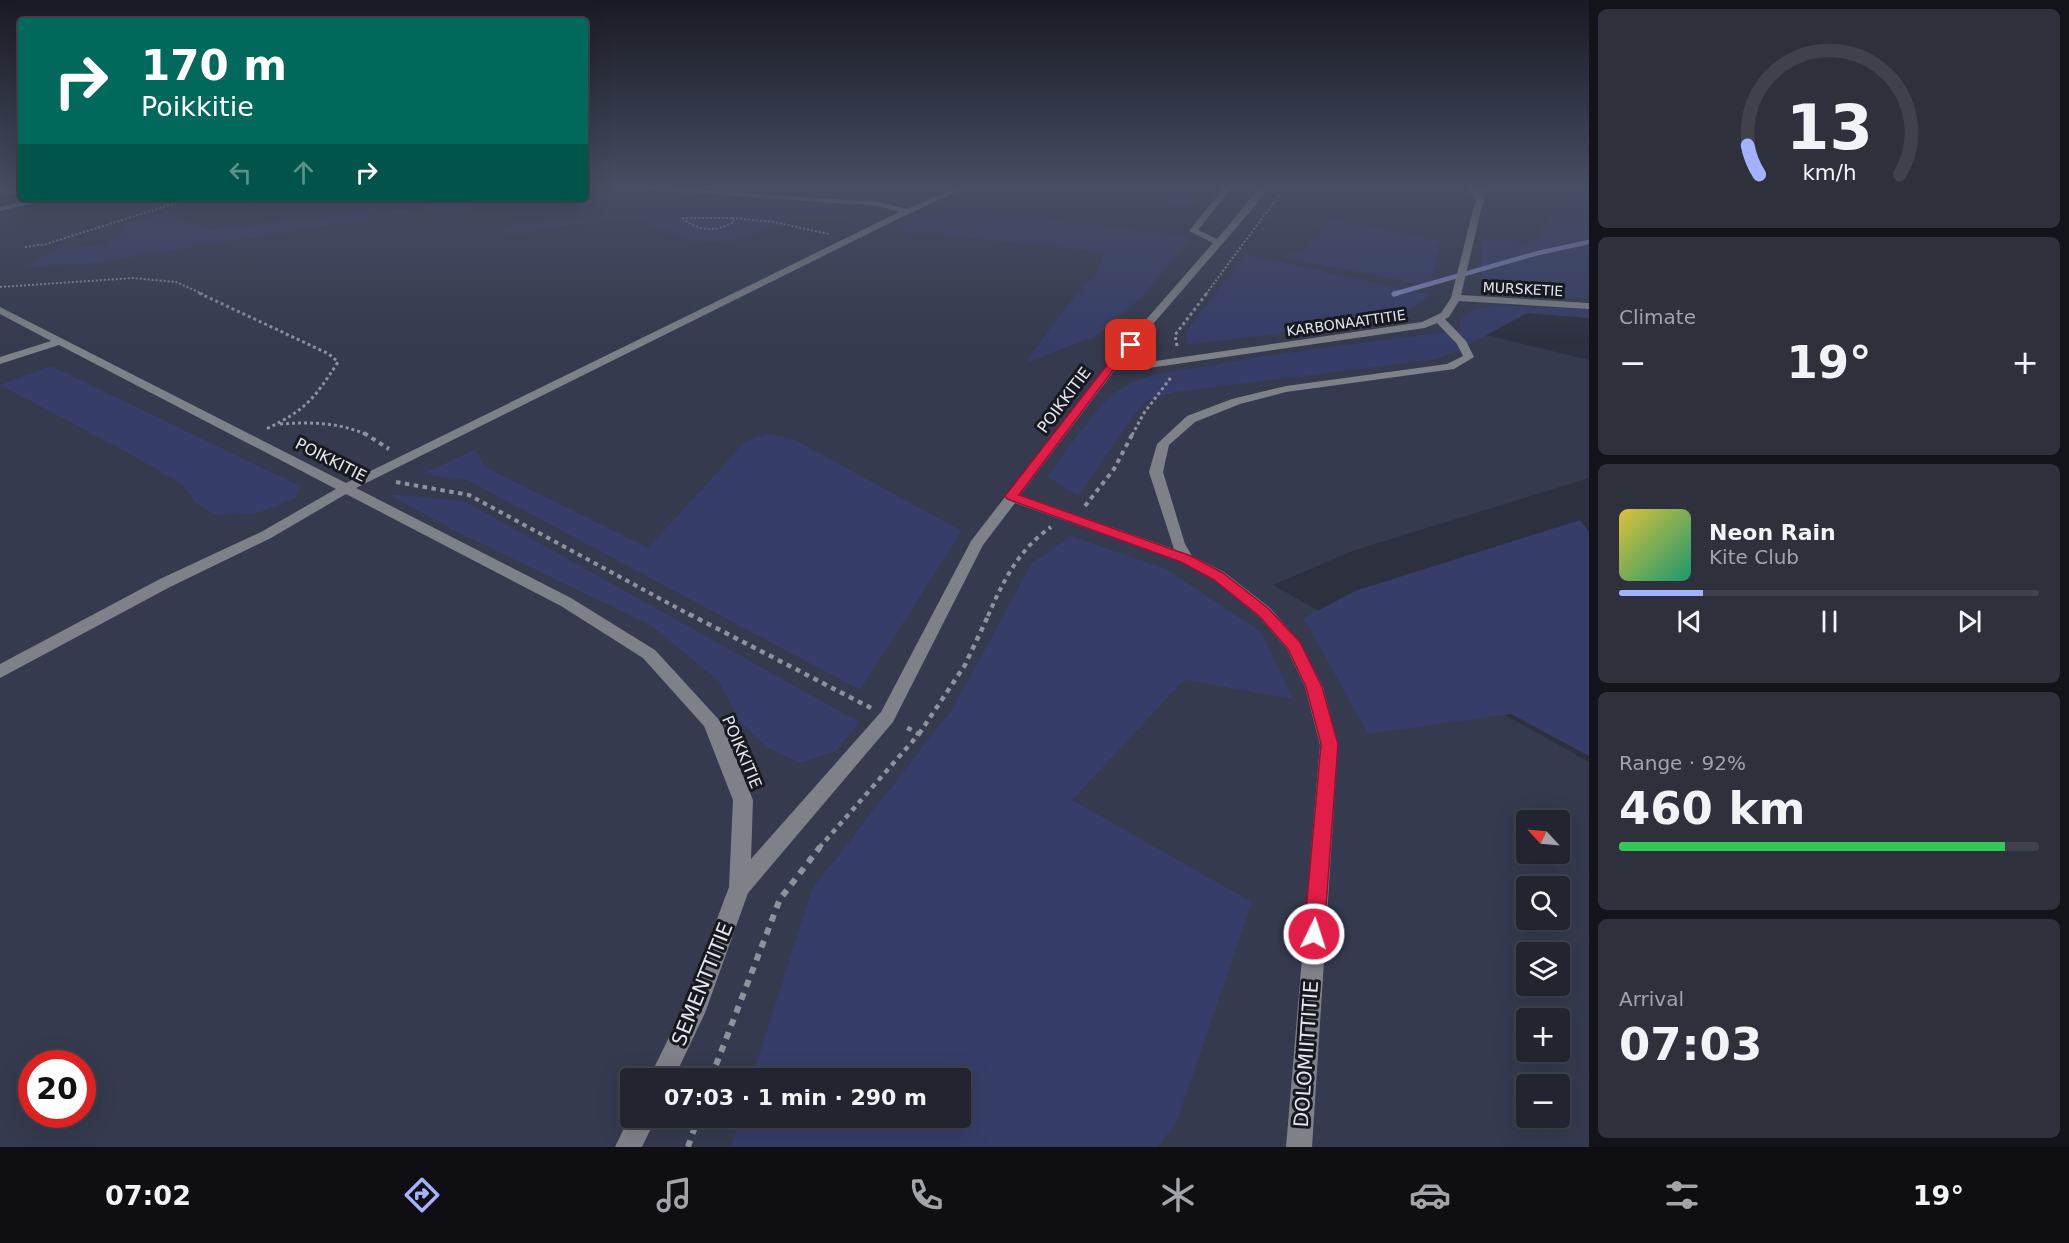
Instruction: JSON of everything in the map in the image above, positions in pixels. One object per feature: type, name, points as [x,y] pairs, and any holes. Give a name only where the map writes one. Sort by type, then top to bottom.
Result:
[{"type":"street","points":[[0,672],[165,583],[266,535],[346,488],[400,460],[850,239]]},
{"type":"street","points":[[1210,239],[1218,242]]},
{"type":"street","name":"POIKKITIE","points":[[740,887],[887,717],[976,544],[1114,363],[1221,239]]},
{"type":"street","name":"KARBONAATTITIE","points":[[1114,363],[1135,367],[1425,325],[1445,315],[1456,298],[1470,239]]},
{"type":"street","name":"MURSKETIE","points":[[1456,298],[1589,306]]},
{"type":"street","name":"POIKKITIE","points":[[0,311],[566,602],[649,654],[712,722],[743,800],[740,887]]},
{"type":"street","points":[[1186,559],[1178,544],[1156,472],[1163,444],[1191,419],[1236,401],[1286,389],[1450,367],[1469,357],[1462,343],[1438,318]]},
{"type":"street","points":[[0,361],[60,341]]},
{"type":"street","name":"DOLOMIITTITIE","points":[[1012,496],[1186,559],[1219,576],[1264,612],[1294,646],[1314,687],[1329,744],[1299,1147]]},
{"type":"street","name":"SEMENTTITIE","points":[[667,1068],[693,1013],[740,887]]},
{"type":"street","points":[[628,1147],[638,1128]]},
{"type":"path","points":[[25,247],[63,239]]},
{"type":"path","points":[[919,734],[965,664],[1015,563],[1037,534],[1081,511],[1114,469],[1144,413],[1175,373],[1178,347],[1175,335],[1248,239]]},
{"type":"path","points":[[0,287],[134,278],[176,282],[329,354],[338,363],[316,395],[295,415],[249,438]]},
{"type":"path","points":[[276,424],[311,421],[344,425],[377,439],[400,460]]},
{"type":"path","points":[[688,1147],[695,1128]]},
{"type":"shaded area","points":[[0,239],[1589,239],[1589,318],[1527,313],[1486,335],[1589,360],[1589,478],[1355,550],[1273,585],[1589,762],[1589,1147],[0,1147]]},
{"type":"shaded area","points":[[114,239],[247,239],[94,263],[23,266],[62,248],[100,245]]},
{"type":"shaded area","points":[[685,239],[740,239],[727,243],[691,241]]},
{"type":"shaded area","points":[[974,239],[1190,239],[1143,296],[1098,335],[1026,363],[1073,298],[1096,272],[1103,252]]},
{"type":"shaded area","points":[[1317,239],[1440,240],[1431,287],[1283,257],[1306,248]]},
{"type":"shaded area","points":[[1481,239],[1528,243],[1533,239],[1589,239],[1589,299],[1482,294]]},
{"type":"shaded area","points":[[1246,254],[1430,295],[1409,311],[1366,323],[1187,345],[1187,331]]},
{"type":"shaded area","points":[[1502,306],[1589,309],[1589,318],[1527,313],[1456,352],[1432,360],[1176,392],[1148,400],[1135,414],[1078,496],[1048,477],[1074,440],[1107,400],[1137,380],[1167,372],[1271,355],[1460,330],[1459,320],[1475,309]]},
{"type":"shaded area","points":[[51,366],[300,486],[296,498],[255,514],[215,515],[197,504],[183,485],[0,385]]},
{"type":"shaded area","points":[[768,434],[791,438],[962,531],[860,690],[467,480],[421,474],[475,450],[485,467],[648,548],[746,441]]},
{"type":"shaded area","points":[[388,494],[464,501],[859,722],[836,751],[800,763],[768,748],[739,721],[718,680],[650,625],[455,531]]},
{"type":"shaded area","points":[[1580,520],[1589,532],[1589,756],[1511,714],[1368,734],[1304,618],[1355,591]]},
{"type":"shaded area","points":[[1071,536],[1166,569],[1261,632],[1293,699],[1184,680],[1072,800],[1252,902],[1177,1121],[1158,1147],[731,1147],[737,1128],[971,1128],[971,1068],[755,1068],[812,889],[953,708],[1032,563]]},
{"type":"waterway","points":[[1398,293],[1394,294],[1538,253],[1589,242]]},
{"type":"route","points":[[1131,345],[1114,363],[1012,496],[1186,559],[1219,576],[1264,612],[1294,646],[1314,687],[1329,744],[1314,934]]}]
